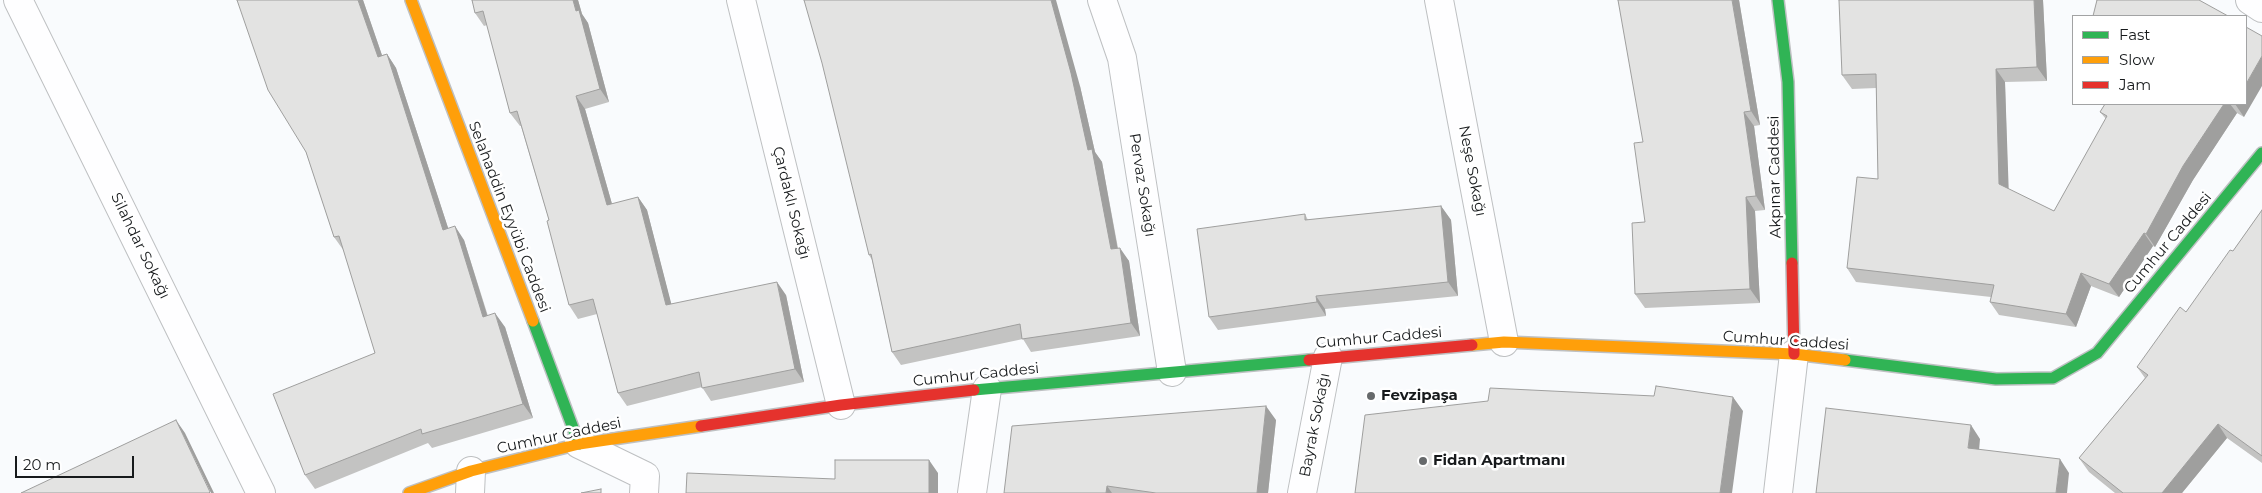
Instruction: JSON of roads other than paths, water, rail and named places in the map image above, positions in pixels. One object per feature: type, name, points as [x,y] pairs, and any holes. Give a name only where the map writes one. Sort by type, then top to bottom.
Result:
[{"type":"street","name":"Silahdar Sokağı","points":[[18,0],[261,493]]},
{"type":"street","name":"Selahaddin Eyyübi Caddesi","points":[[411,0],[579,444]]},
{"type":"street","name":"Çardaklı Sokağı","points":[[741,0],[841,405]]},
{"type":"street","name":"Pervaz Sokağı","points":[[1102,0],[1122,58],[1172,372]]},
{"type":"street","name":"Neşe Sokağı","points":[[1439,0],[1504,342]]},
{"type":"street","name":"Akpınar Caddesi","points":[[1778,0],[1788,82],[1794,354]]},
{"type":"street","points":[[2250,0],[2262,8]]},
{"type":"street","name":"Cumhur Caddesi","points":[[409,493],[470,482],[579,444],[841,405],[987,388],[1504,342],[1794,354],[1996,379],[2053,378],[2097,353],[2262,154]]},
{"type":"street","points":[[1778,493],[1794,354]]},
{"type":"street","name":"Bayrak Sokağı","points":[[1302,493],[1328,358]]},
{"type":"street","points":[[972,493],[987,388]]},
{"type":"street","points":[[579,444],[645,476],[644,493]]},
{"type":"place","name":"Fevzipaşa","points":[[1371,396]]},
{"type":"place","name":"Fidan Apartmanı","points":[[1423,461]]}]
